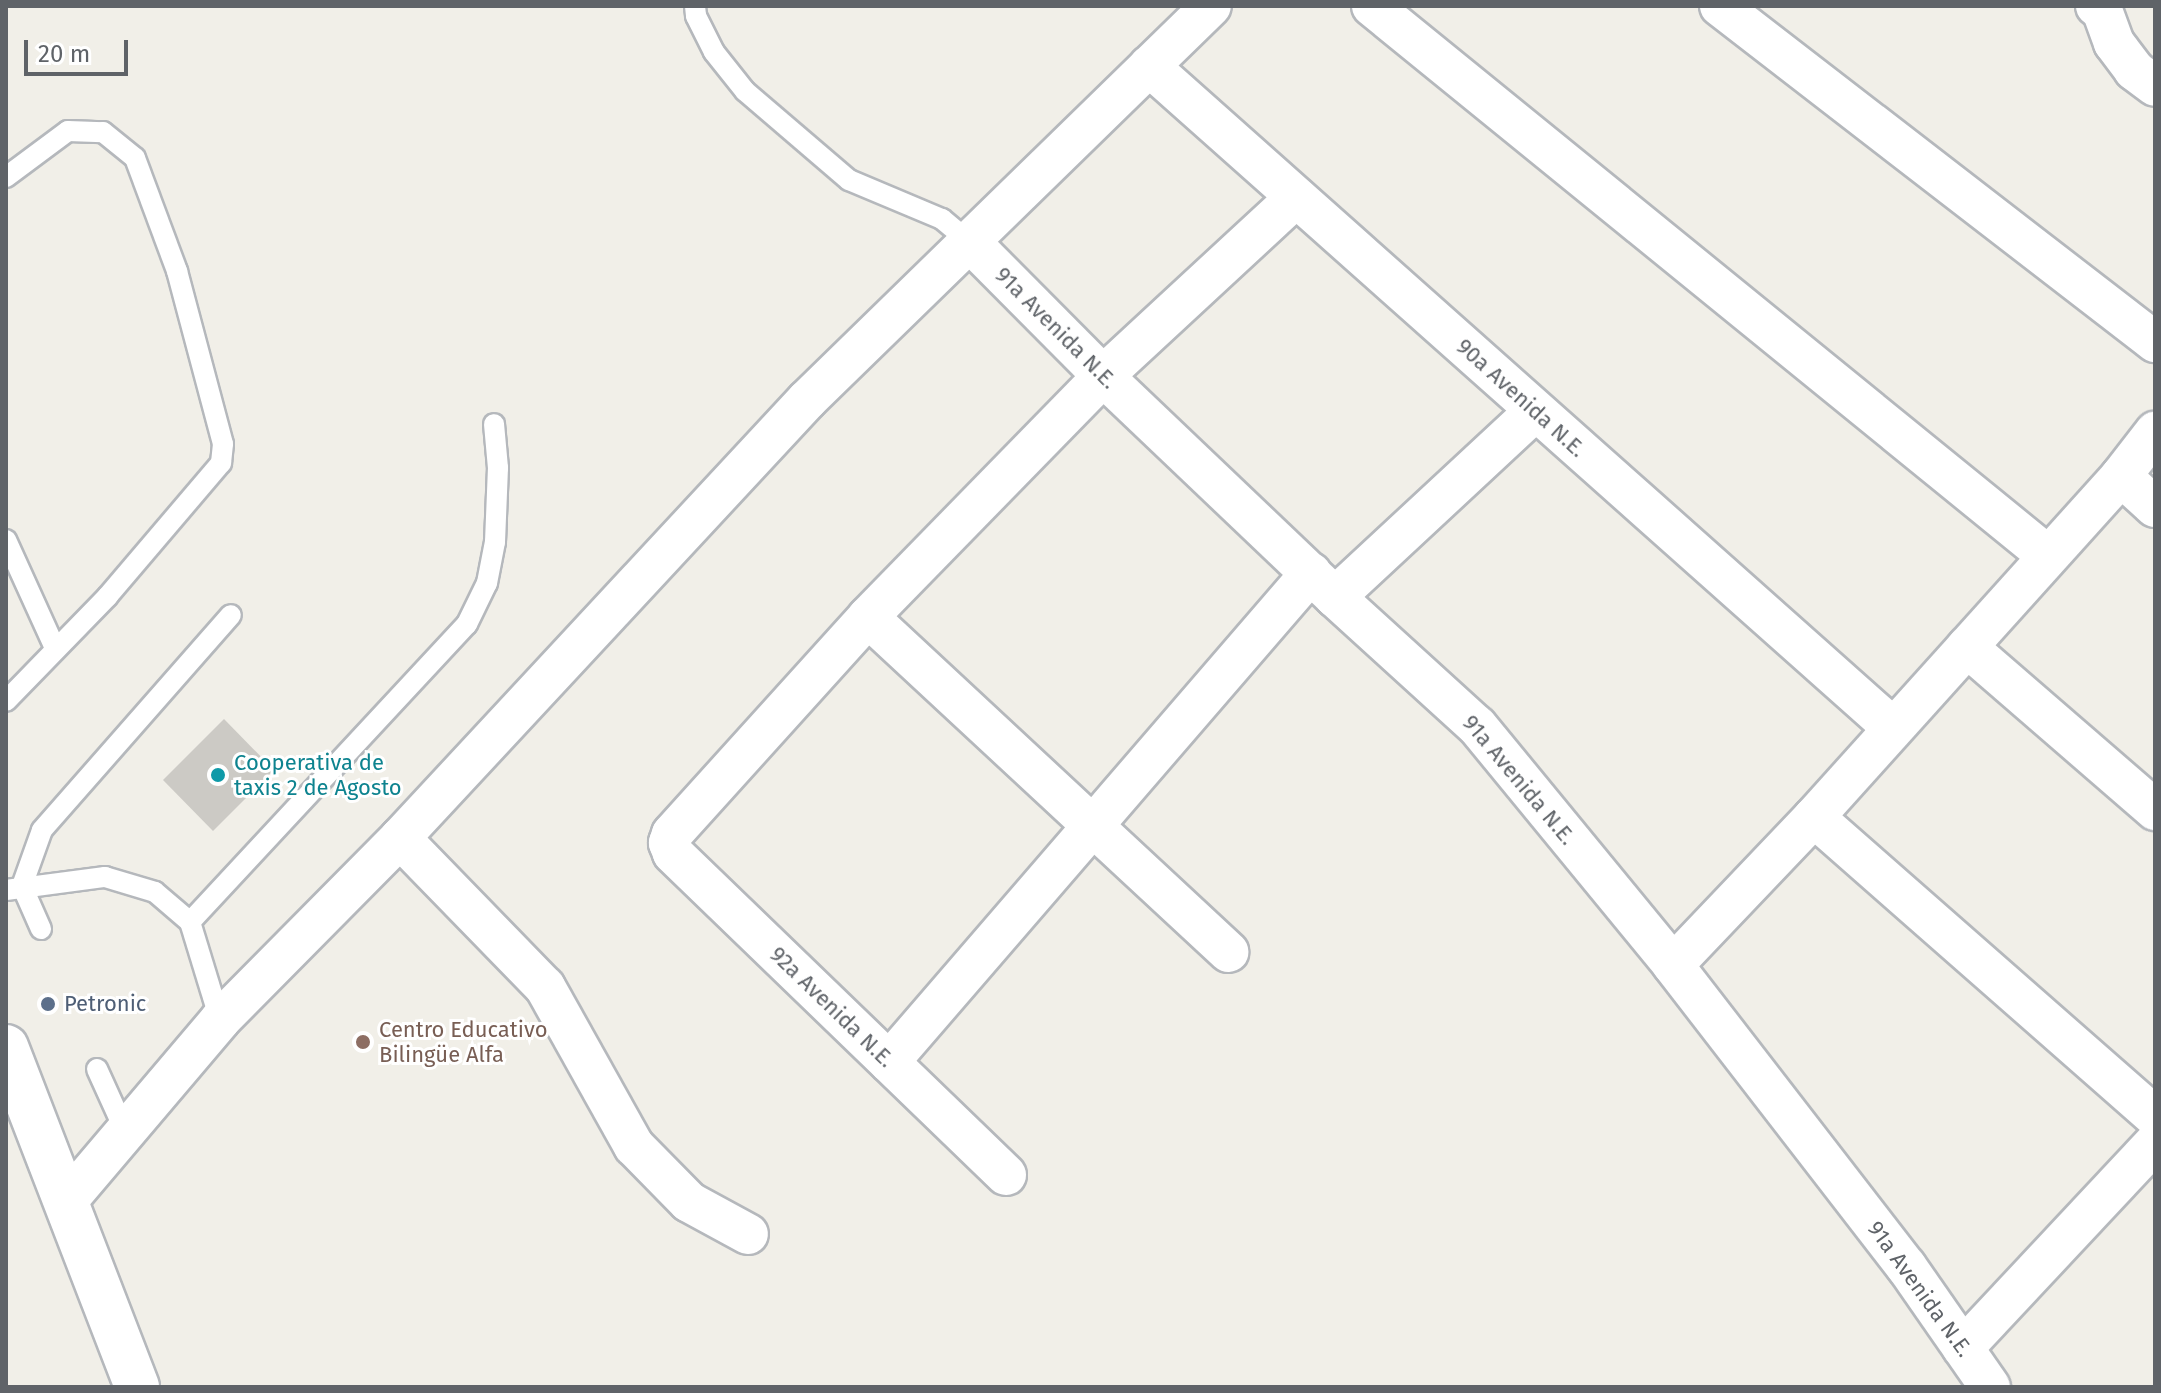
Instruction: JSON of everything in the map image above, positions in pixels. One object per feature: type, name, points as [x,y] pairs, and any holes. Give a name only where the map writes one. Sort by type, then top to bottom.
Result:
[{"type":"main road","points":[[6,1047],[137,1387]]},
{"type":"street","points":[[65,1203],[220,1020],[400,838],[807,400],[1211,6]]},
{"type":"street","points":[[1372,6],[2048,556]]},
{"type":"street","points":[[1720,6],[2155,342]]},
{"type":"street","points":[[2096,6],[2127,61],[2155,86]]},
{"type":"street","name":"90a Avenida N.E.","points":[[1149,66],[1893,728]]},
{"type":"street","points":[[1228,952],[868,617],[1103,376],[1296,197]]},
{"type":"street","name":"91a Avenida N.E.","points":[[971,243],[1103,376],[1477,726],[1673,965],[1906,1266],[1990,1387]]},
{"type":"street","points":[[889,1062],[1092,825],[1323,585],[1535,411]]},
{"type":"street","points":[[1673,965],[1814,817],[2121,476],[2155,432]]},
{"type":"street","points":[[2121,476],[2155,507]]},
{"type":"street","name":"92a Avenida N.E.","points":[[868,617],[672,834],[669,843],[673,853],[1006,1175]]},
{"type":"street","points":[[1967,647],[2155,810]]},
{"type":"street","points":[[1814,817],[2155,1117]]},
{"type":"street","points":[[400,838],[545,987],[634,1146],[689,1202],[748,1234]]},
{"type":"street","points":[[1963,1348],[2155,1143]]},
{"type":"lane","points":[[695,6],[696,16],[714,52],[745,91],[849,180],[942,219],[971,243]]},
{"type":"lane","points":[[6,177],[68,131],[103,132],[135,158],[177,271],[223,444],[221,463],[108,596],[6,701]]},
{"type":"lane","points":[[190,922],[467,624],[487,583],[495,542],[498,468],[494,424]]},
{"type":"lane","points":[[6,540],[55,648]]},
{"type":"lane","points":[[14,888],[42,830],[231,615]]},
{"type":"lane","points":[[14,888],[105,877],[155,892],[190,922],[220,1020]]},
{"type":"lane","points":[[14,888],[41,929]]},
{"type":"lane","points":[[97,1069],[126,1133]]},
{"type":"building","name":"Cooperativa de taxis 2 de Agosto","points":[[224,719],[274,770],[213,831],[163,780]]},
{"type":"place","name":"Cooperativa de taxis 2 de Agosto","points":[[218,775]]},
{"type":"place","name":"Petronic","points":[[48,1004]]},
{"type":"place","name":"Centro Educativo Bilingüe Alfa","points":[[363,1042]]}]
